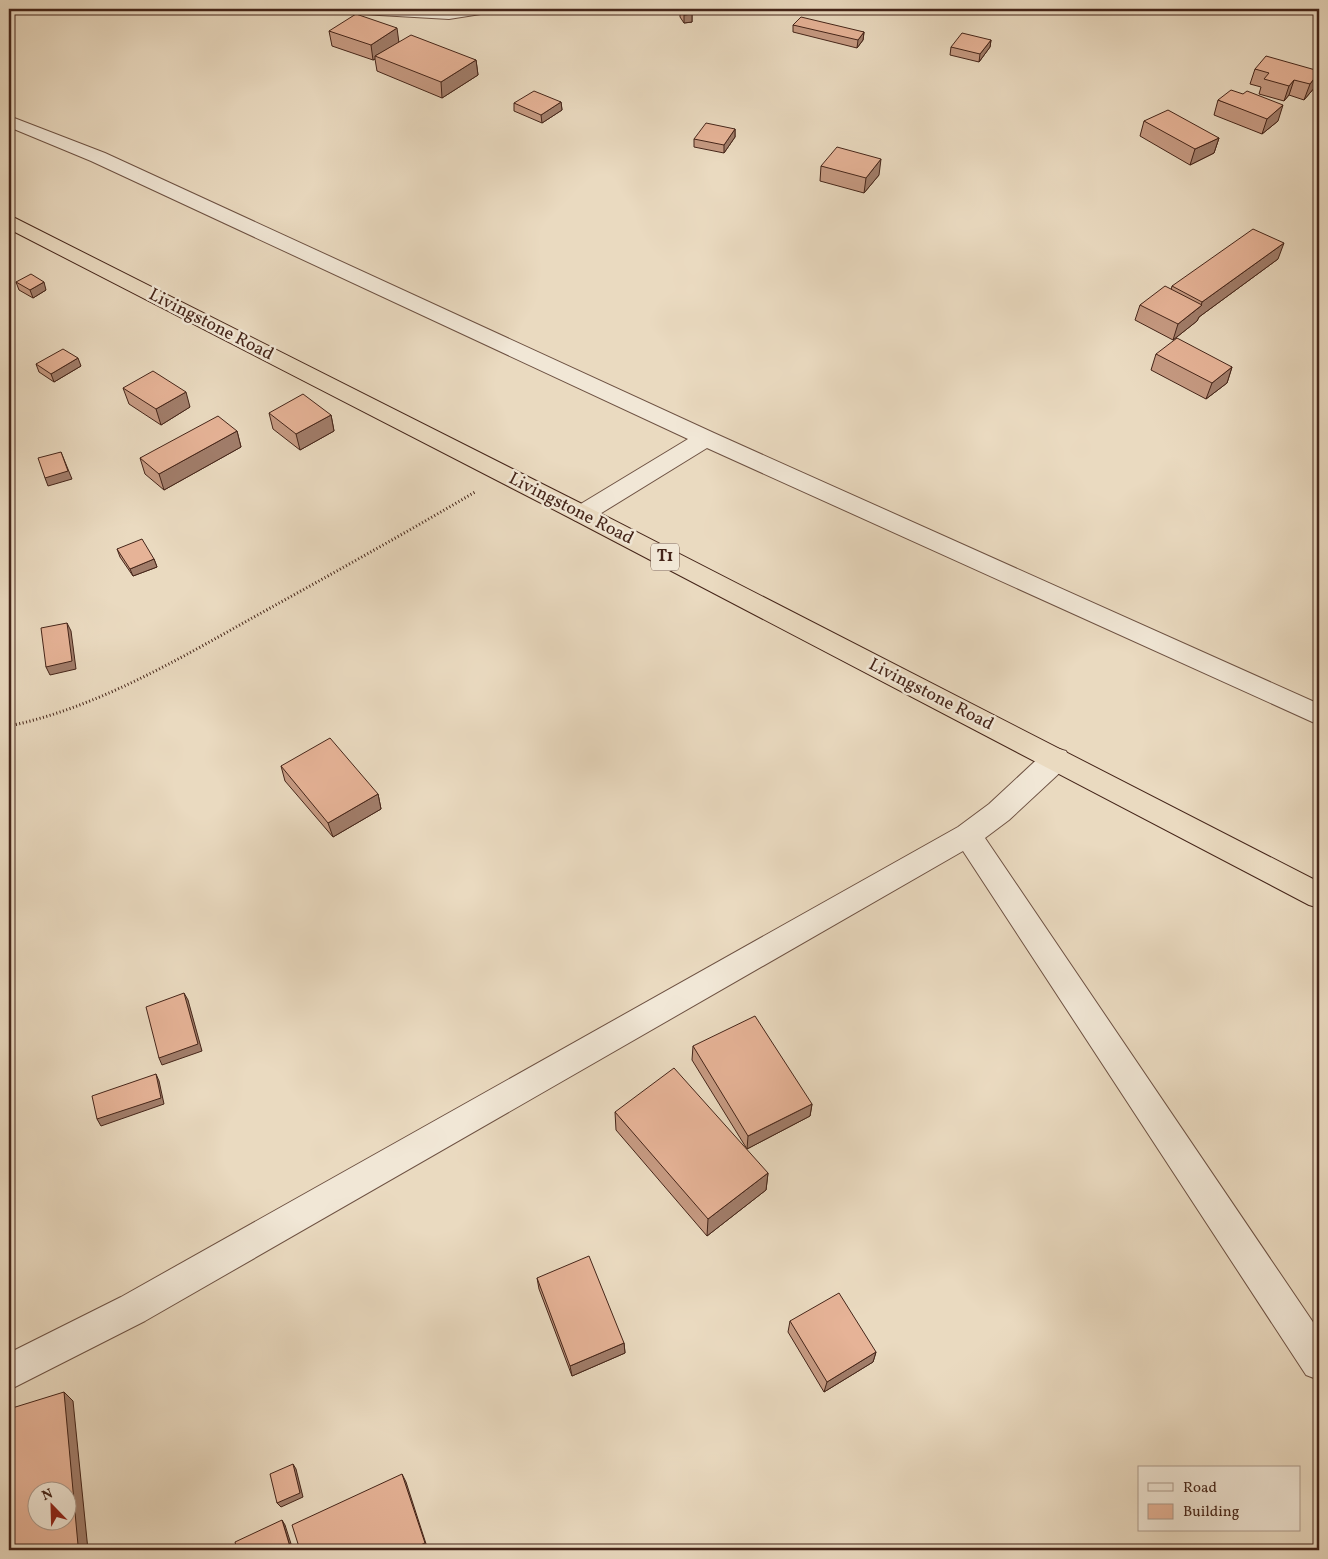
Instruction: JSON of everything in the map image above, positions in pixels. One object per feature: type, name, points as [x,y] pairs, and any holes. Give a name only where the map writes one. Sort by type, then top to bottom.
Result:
[{"type":"highway","name":"Livingstone Road","points":[[9,221],[582,514],[1319,896]]},
{"type":"street","points":[[362,9],[448,14],[481,9]]},
{"type":"street","points":[[9,121],[98,157],[706,438],[1319,715]]},
{"type":"street","points":[[582,514],[706,438]]},
{"type":"street","points":[[9,1372],[133,1309],[968,835],[999,812],[1056,759]]},
{"type":"street","points":[[968,835],[1319,1362]]},
{"type":"path","points":[[9,726],[43,719],[157,672],[404,534],[503,475]]},
{"type":"building","points":[[689,9],[692,14],[684,15],[680,10]]},
{"type":"building","points":[[356,14],[397,28],[371,45],[329,31]]},
{"type":"building","points":[[801,17],[864,32],[858,40],[793,25]]},
{"type":"building","points":[[962,33],[991,40],[980,54],[951,47]]},
{"type":"building","points":[[411,35],[476,60],[441,82],[375,56]]},
{"type":"building","points":[[1266,56],[1319,72],[1310,84],[1294,80],[1289,86],[1264,79],[1269,73],[1255,69]]},
{"type":"building","points":[[1231,90],[1243,94],[1247,91],[1283,105],[1267,119],[1218,100]]},
{"type":"building","points":[[534,91],[561,102],[541,115],[514,103]]},
{"type":"building","points":[[1168,110],[1219,138],[1195,149],[1144,121]]},
{"type":"building","points":[[706,123],[735,129],[724,145],[694,139]]},
{"type":"building","points":[[837,147],[881,159],[866,178],[821,166]]},
{"type":"building","points":[[1253,229],[1284,243],[1202,302],[1172,286]]},
{"type":"building","points":[[31,274],[44,282],[30,290],[16,282]]},
{"type":"building","points":[[1165,286],[1202,305],[1178,324],[1140,305]]},
{"type":"building","points":[[1177,338],[1232,367],[1212,383],[1156,354]]},
{"type":"building","points":[[63,349],[78,358],[51,374],[36,364]]},
{"type":"building","points":[[153,371],[186,392],[156,409],[123,388]]},
{"type":"building","points":[[303,394],[331,415],[296,434],[269,413]]},
{"type":"building","points":[[218,416],[237,431],[159,474],[140,458]]},
{"type":"building","points":[[61,452],[68,471],[45,478],[38,458]]},
{"type":"building","points":[[142,539],[154,559],[130,569],[117,549]]},
{"type":"building","points":[[67,623],[72,661],[46,667],[41,628]]},
{"type":"building","points":[[330,738],[378,794],[328,823],[281,766]]},
{"type":"building","points":[[184,993],[198,1044],[159,1058],[146,1007]]},
{"type":"building","points":[[755,1016],[812,1104],[748,1136],[693,1046]]},
{"type":"building","points":[[674,1068],[768,1173],[708,1219],[615,1112]]},
{"type":"building","points":[[156,1074],[161,1098],[97,1119],[92,1096]]},
{"type":"building","points":[[589,1256],[624,1343],[570,1366],[537,1278]]},
{"type":"building","points":[[839,1293],[876,1352],[827,1382],[790,1321]]},
{"type":"building","points":[[64,1392],[72,1482],[28,1482],[28,1532],[77,1532],[78,1545],[62,1550],[9,1550],[9,1409]]},
{"type":"building","points":[[293,1464],[300,1493],[277,1503],[270,1474]]},
{"type":"building","points":[[402,1474],[425,1543],[409,1550],[300,1550],[292,1525]]},
{"type":"building","points":[[282,1520],[291,1550],[237,1550],[235,1542]]}]
